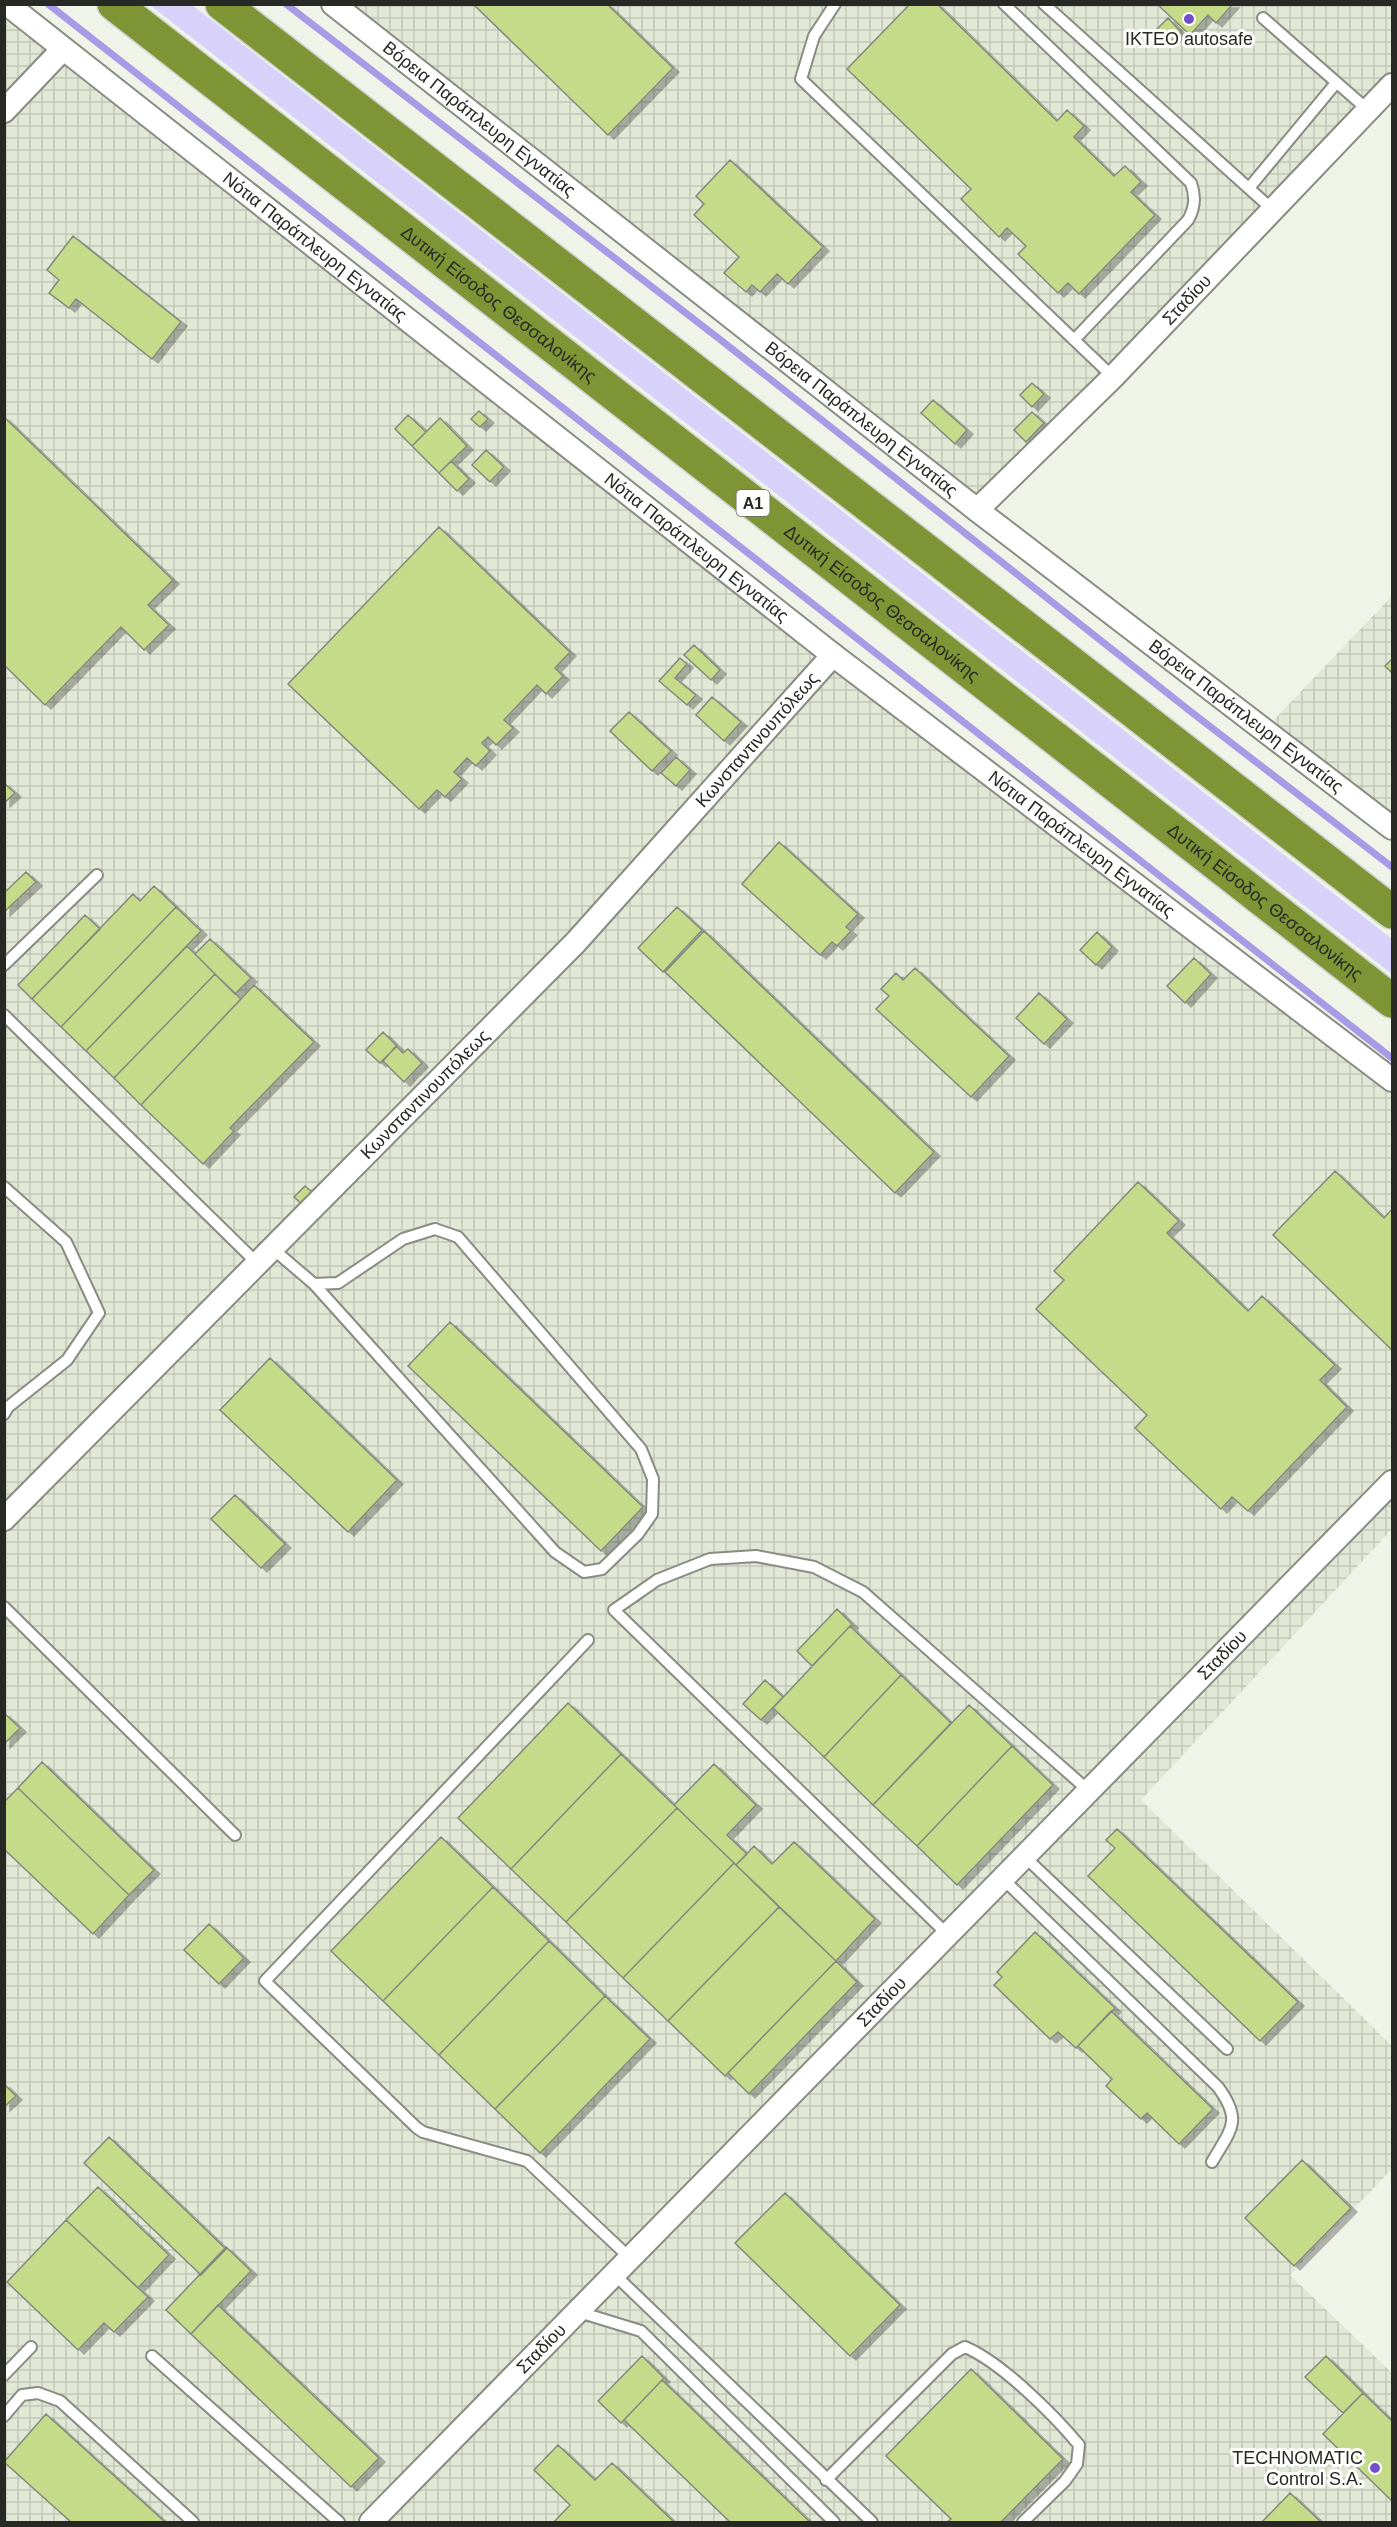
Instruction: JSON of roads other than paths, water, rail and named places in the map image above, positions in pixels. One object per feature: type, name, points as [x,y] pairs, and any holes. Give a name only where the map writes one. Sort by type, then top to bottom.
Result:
[{"type":"highway","name":"Δυτική Είσοδος Θεσσαλονίκης","points":[[114,4],[1392,1001]]},
{"type":"highway","points":[[222,4],[1392,912]]},
{"type":"street","name":"Νότια Παράπλευρη Εγνατίας","points":[[7,4],[834,655],[1392,1080]]},
{"type":"street","name":"Βόρεια Παράπλευρη Εγνατίας","points":[[333,4],[977,510],[1392,828]]},
{"type":"street","points":[[4,111],[63,49]]},
{"type":"street","name":"Σταδίου","points":[[977,510],[1113,377],[1392,84]]},
{"type":"street","name":"Κωνσταντινουπόλεως","points":[[4,1519],[576,942],[834,655]]},
{"type":"street","name":"Σταδίου","points":[[371,2523],[1392,1482]]},
{"type":"lane","points":[[835,4],[814,36],[801,79],[1113,377]]},
{"type":"lane","points":[[1004,4],[1191,183],[1194,190],[1194,205],[1188,220],[1074,340]]},
{"type":"lane","points":[[1044,4],[1273,210]]},
{"type":"lane","points":[[1263,18],[1368,110]]},
{"type":"lane","points":[[1249,189],[1336,83]]},
{"type":"lane","points":[[4,964],[97,874]]},
{"type":"lane","points":[[4,1015],[265,1256],[315,1284],[555,1552],[584,1572],[602,1569],[638,1534],[652,1514],[653,1479],[641,1449],[458,1237],[435,1229],[403,1239],[338,1283],[315,1284]]},
{"type":"lane","points":[[4,1186],[66,1242],[99,1313],[67,1360],[6,1408]]},
{"type":"lane","points":[[948,1935],[614,1610],[657,1580],[710,1559],[756,1556],[814,1567],[863,1592],[1089,1791]]},
{"type":"lane","points":[[4,1607],[235,1835]]},
{"type":"lane","points":[[588,1640],[265,1981],[419,2129],[527,2161],[623,2267],[826,2480],[872,2523]]},
{"type":"lane","points":[[1025,1857],[1227,2049]]},
{"type":"lane","points":[[1003,1879],[1218,2087],[1227,2099],[1233,2114],[1232,2126],[1212,2162]]},
{"type":"lane","points":[[579,2312],[641,2331],[834,2523]]},
{"type":"lane","points":[[4,2375],[31,2347]]},
{"type":"lane","points":[[826,2480],[952,2354],[965,2347],[983,2355],[1061,2423],[1079,2445],[1077,2464],[1065,2481],[1023,2523]]},
{"type":"lane","points":[[152,2356],[339,2523]]},
{"type":"lane","points":[[4,2416],[22,2395],[38,2392],[60,2401],[193,2523]]},
{"type":"waterway","points":[[48,4],[1392,1058]]},
{"type":"waterway","points":[[286,4],[722,341],[1190,711],[1392,867]]},
{"type":"place","name":"ΙΚΤΕΟ autosafe","points":[[1189,19]]},
{"type":"place","name":"TECHNOMATIC Control S.A.","points":[[1375,2468]]}]
